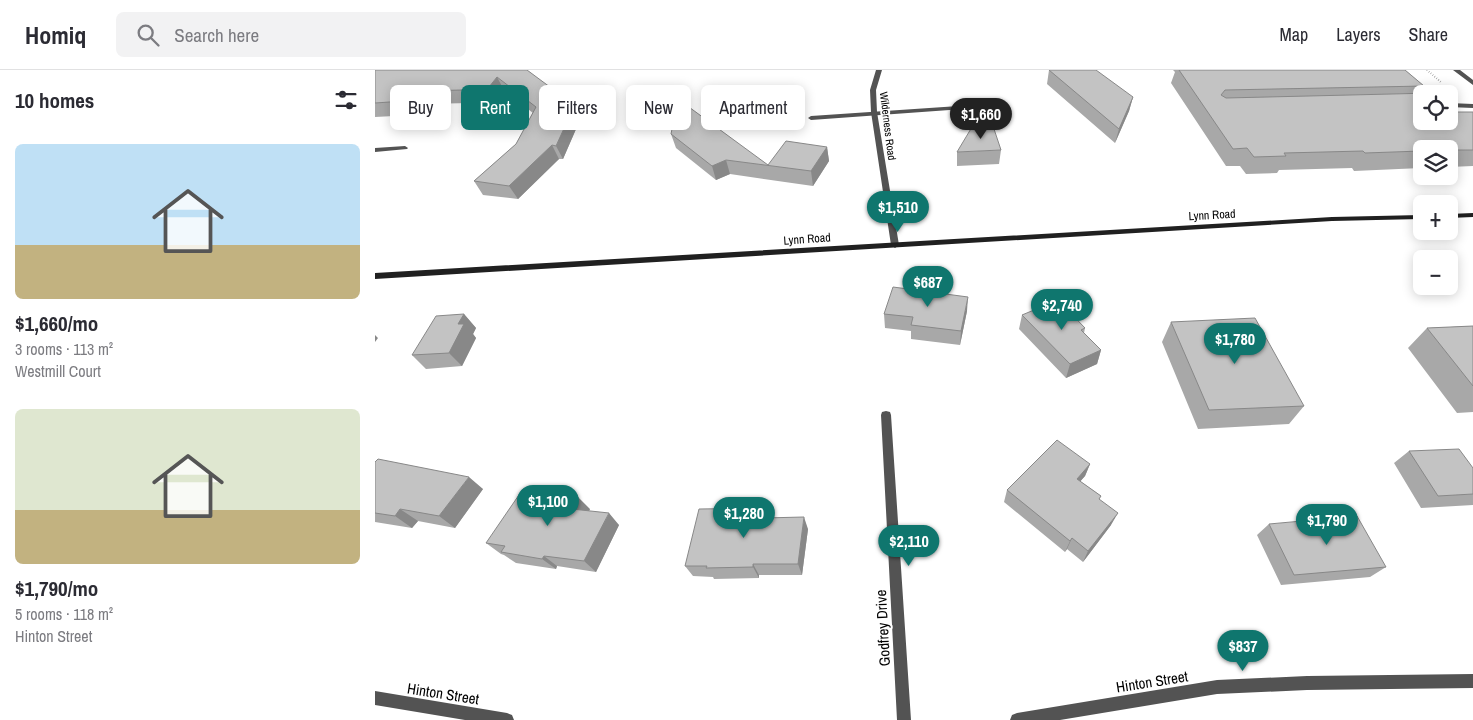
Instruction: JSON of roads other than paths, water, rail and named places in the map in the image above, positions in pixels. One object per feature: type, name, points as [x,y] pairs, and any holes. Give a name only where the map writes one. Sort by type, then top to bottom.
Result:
[{"type":"main road","points":[[1458,216],[1473,215]]},
{"type":"main road","name":"Lynn Road","points":[[375,276],[1332,219],[1413,217]]},
{"type":"street","name":"Wilderness Road","points":[[879,70],[873,90],[874,112],[895,245]]},
{"type":"street","points":[[1456,70],[1473,83]]},
{"type":"street","points":[[811,118],[874,112],[1003,105]]},
{"type":"street","points":[[1458,105],[1473,106]]},
{"type":"street","points":[[375,150],[405,148]]},
{"type":"street","name":"Godfrey Drive","points":[[886,415],[904,720]]},
{"type":"street","name":"Hinton Street","points":[[1017,720],[1217,687],[1307,683],[1473,681]]},
{"type":"street","name":"Hinton Street","points":[[375,698],[507,720]]}]
